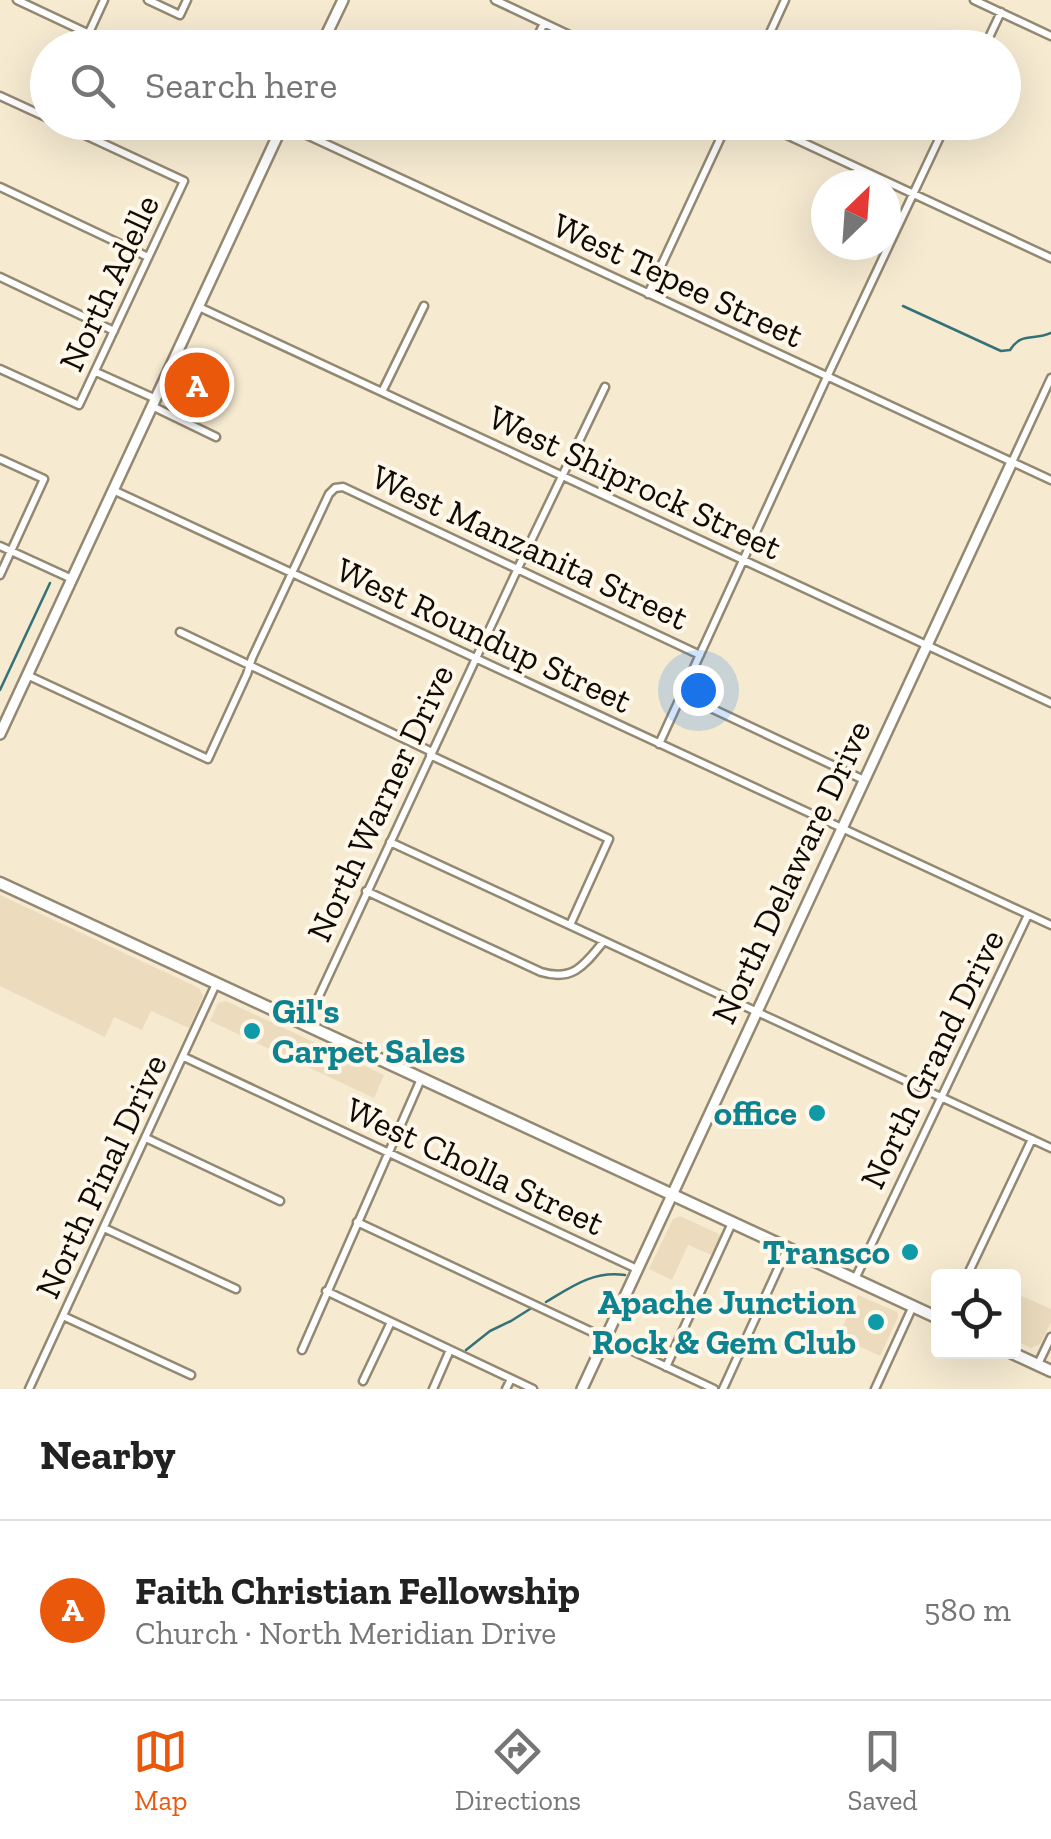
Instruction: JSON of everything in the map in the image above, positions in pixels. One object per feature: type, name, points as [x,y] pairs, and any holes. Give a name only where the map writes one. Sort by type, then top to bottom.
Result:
[{"type":"main road","points":[[0,883],[931,1315]]},
{"type":"main road","points":[[1021,1357],[1051,1370]]},
{"type":"street","points":[[17,0],[82,30]]},
{"type":"street","points":[[89,30],[104,0]]},
{"type":"street","points":[[148,0],[180,15],[187,0]]},
{"type":"street","points":[[329,30],[343,0]]},
{"type":"street","points":[[495,0],[559,30]]},
{"type":"street","points":[[771,30],[784,0]]},
{"type":"street","points":[[974,0],[1051,36]]},
{"type":"street","points":[[992,30],[1000,12]]},
{"type":"street","points":[[541,30],[544,23]]},
{"type":"street","points":[[0,96],[30,110]]},
{"type":"street","name":"North Adelle","points":[[0,368],[80,406],[184,182],[95,140]]},
{"type":"street","points":[[0,734],[274,140]]},
{"type":"street","name":"West Tepee Street","points":[[318,140],[1051,480]]},
{"type":"street","points":[[648,294],[720,140]]},
{"type":"street","points":[[797,140],[1051,258]]},
{"type":"street","points":[[658,744],[938,140]]},
{"type":"street","points":[[0,187],[148,257]]},
{"type":"street","points":[[0,278],[114,331]]},
{"type":"street","points":[[382,392],[424,306]]},
{"type":"street","name":"West Shiprock Street","points":[[198,307],[1051,703]]},
{"type":"street","points":[[96,372],[216,437]]},
{"type":"street","name":"North Delaware Drive","points":[[582,1389],[1051,378]]},
{"type":"street","name":"North Warner Drive","points":[[305,1025],[605,387]]},
{"type":"street","points":[[0,459],[44,480],[0,575]]},
{"type":"street","name":"West Manzanita Street","points":[[291,573],[329,494],[339,487],[700,654]]},
{"type":"street","name":"West Roundup Street","points":[[113,490],[1051,926]]},
{"type":"street","points":[[0,546],[72,579]]},
{"type":"street","points":[[27,675],[208,759],[291,573]]},
{"type":"street","points":[[180,632],[609,839],[570,925]]},
{"type":"street","points":[[682,694],[864,780]]},
{"type":"street","points":[[390,842],[1051,1148]]},
{"type":"street","points":[[366,891],[557,977],[582,967],[604,941]]},
{"type":"street","name":"North Grand Drive","points":[[854,1280],[1028,915]]},
{"type":"street","name":"North Pinal Drive","points":[[29,1389],[216,983]]},
{"type":"street","name":"West Cholla Street","points":[[184,1058],[637,1269]]},
{"type":"street","points":[[302,1350],[422,1079]]},
{"type":"street","points":[[146,1138],[280,1201]]},
{"type":"street","points":[[970,1269],[1032,1139]]},
{"type":"street","points":[[356,1222],[714,1389]]},
{"type":"street","points":[[666,1367],[732,1224]]},
{"type":"street","points":[[104,1228],[236,1289]]},
{"type":"street","points":[[723,1389],[787,1249]]},
{"type":"street","points":[[326,1291],[533,1389]]},
{"type":"street","points":[[875,1389],[913,1306]]},
{"type":"street","points":[[63,1316],[190,1375]]},
{"type":"street","points":[[364,1381],[391,1322]]},
{"type":"street","points":[[1038,1364],[1051,1337]]},
{"type":"street","points":[[433,1389],[450,1350]]},
{"type":"street","points":[[506,1389],[511,1379]]},
{"type":"shaded area","points":[[0,895],[199,988],[203,996],[189,1028],[151,1011],[142,1030],[114,1017],[105,1037],[0,986]]},
{"type":"shaded area","points":[[226,1001],[384,1075],[374,1098],[210,1021],[218,1003]]},
{"type":"shaded area","points":[[680,1216],[721,1235],[712,1255],[688,1245],[672,1280],[649,1269],[673,1219]]},
{"type":"shaded area","points":[[858,1295],[897,1312],[880,1356],[838,1336]]},
{"type":"shaded area","points":[[1021,1296],[1051,1309],[1051,1322],[1040,1344],[1031,1348],[1021,1343]]},
{"type":"waterway","points":[[903,306],[1001,351],[1010,350],[1024,338],[1051,333]]},
{"type":"waterway","points":[[0,690],[50,583]]},
{"type":"waterway","points":[[546,1302],[593,1277],[625,1275]]},
{"type":"waterway","points":[[466,1350],[490,1331],[530,1309]]},
{"type":"place","name":"Faith Christian Fellowship","points":[[197,385]]},
{"type":"place","name":"Gil's Carpet Sales","points":[[252,1031]]},
{"type":"place","name":"office","points":[[817,1113]]},
{"type":"place","name":"Transco","points":[[910,1252]]},
{"type":"place","name":"Apache Junction Rock & Gem Club","points":[[876,1322]]}]
